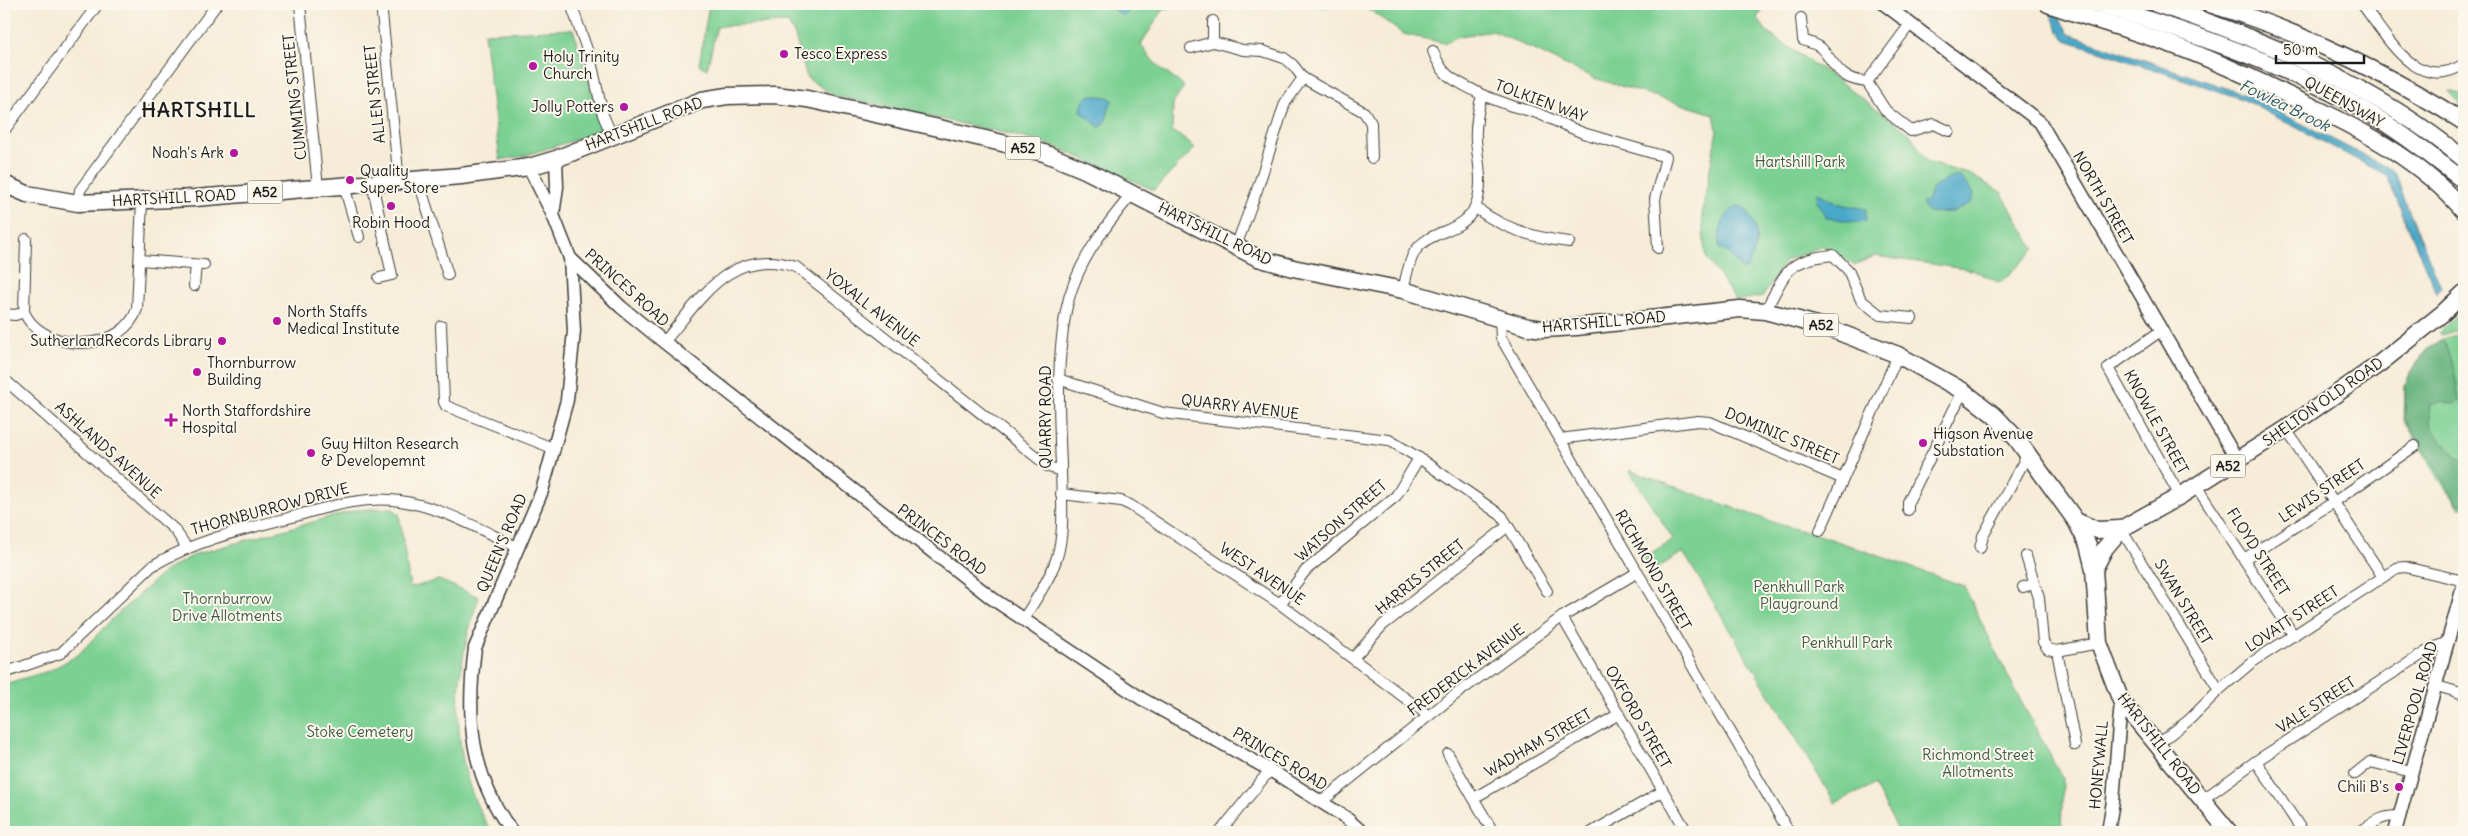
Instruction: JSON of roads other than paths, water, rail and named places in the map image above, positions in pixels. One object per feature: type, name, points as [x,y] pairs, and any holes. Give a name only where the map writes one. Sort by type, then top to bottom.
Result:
[{"type":"main road","points":[[2048,4],[2178,47],[2258,81],[2330,115],[2407,159],[2450,194],[2464,211]]},
{"type":"main road","name":"QUEENSWAY","points":[[2099,4],[2199,36],[2284,69],[2360,108],[2464,181]]},
{"type":"main road","name":"QUEENSWAY","points":[[2156,4],[2236,31],[2325,71],[2390,106],[2422,126],[2464,159]]},
{"type":"main road","points":[[2210,4],[2267,22],[2323,46],[2433,102],[2464,122]]},
{"type":"main road","name":"HARTSHILL ROAD","points":[[4,184],[28,194],[78,203],[142,201],[461,176],[529,167],[556,159],[702,100],[727,96],[802,98],[940,128],[1044,154],[1085,170],[1236,246],[1274,263],[1403,290],[1500,320],[1544,329],[1641,320],[1712,310],[1765,311],[1828,328],[1898,355],[1963,391],[1994,415],[2028,454],[2076,521],[2088,545],[2094,569],[2099,643],[2121,701],[2229,832]]},
{"type":"main road","name":"SHELTON OLD ROAD","points":[[2094,569],[2105,548],[2121,529],[2180,496],[2286,429],[2379,364],[2443,314],[2464,293]]},
{"type":"main road","name":"SHELTON OLD ROAD","points":[[2076,521],[2097,530],[2121,529]]},
{"type":"street","points":[[4,132],[98,4]]},
{"type":"street","points":[[78,203],[80,190],[217,4]]},
{"type":"street","name":"CUMMING STREET","points":[[300,4],[318,188]]},
{"type":"street","name":"ALLEN STREET","points":[[381,4],[399,181]]},
{"type":"street","points":[[571,4],[591,61],[603,115],[612,136]]},
{"type":"street","name":"NORTH STREET","points":[[1884,4],[2040,122],[2237,460]]},
{"type":"street","points":[[2362,4],[2404,59],[2417,69],[2447,70],[2464,64]]},
{"type":"street","points":[[1801,18],[1802,40],[1820,47],[1836,69],[1854,81],[1867,82]]},
{"type":"street","points":[[1213,21],[1213,42]]},
{"type":"street","points":[[1867,82],[1910,24]]},
{"type":"street","points":[[1191,48],[1213,42],[1233,48],[1274,54],[1293,65],[1303,78],[1364,112],[1371,123],[1372,158]]},
{"type":"street","points":[[1433,51],[1438,66],[1447,77],[1482,95]]},
{"type":"street","points":[[1236,246],[1257,190],[1285,103],[1303,78]]},
{"type":"street","points":[[1867,82],[1886,111],[1911,131],[1934,124],[1949,131]]},
{"type":"street","name":"TOLKIEN WAY","points":[[1403,290],[1414,254],[1424,242],[1439,233],[1458,227],[1468,218],[1475,207],[1481,174],[1476,140],[1477,112],[1482,95],[1537,113],[1583,133],[1666,157],[1655,199],[1658,248]]},
{"type":"street","name":"PRINCES ROAD","points":[[553,215],[557,188],[556,159]]},
{"type":"street","name":"PRINCES ROAD","points":[[529,167],[553,215],[570,258],[621,307],[664,342],[891,521],[1023,620],[1142,699],[1270,770],[1362,832]]},
{"type":"street","points":[[418,180],[448,275]]},
{"type":"street","points":[[372,183],[392,275],[379,278]]},
{"type":"street","points":[[344,186],[359,237]]},
{"type":"street","name":"QUARRY ROAD","points":[[1023,620],[1048,578],[1060,546],[1061,472],[1058,380],[1066,310],[1073,287],[1085,261],[1110,220],[1132,194]]},
{"type":"street","points":[[26,239],[24,312],[32,324],[55,338],[75,342],[96,342],[111,338],[124,330],[133,320],[137,309],[142,201]]},
{"type":"street","points":[[1475,207],[1490,219],[1520,232],[1569,242]]},
{"type":"street","points":[[1765,311],[1789,269],[1808,258],[1833,255],[1848,270],[1861,300],[1880,315],[1912,318]]},
{"type":"street","name":"QUEEN'S ROAD","points":[[512,832],[501,818],[483,784],[473,744],[470,701],[475,648],[542,491],[567,400],[574,331],[570,258]]},
{"type":"street","points":[[140,260],[200,265],[194,286]]},
{"type":"street","name":"YOXALL AVENUE","points":[[664,342],[714,284],[730,272],[756,261],[782,262],[796,267],[1049,467],[1061,472]]},
{"type":"street","points":[[4,314],[15,315],[24,312]]},
{"type":"street","name":"RICHMOND STREET","points":[[1500,320],[1501,338],[1789,832]]},
{"type":"street","points":[[441,326],[444,402],[446,406],[555,449]]},
{"type":"street","name":"KNOWLE STREET","points":[[2162,330],[2108,368],[2180,496]]},
{"type":"street","points":[[1820,531],[1898,355]]},
{"type":"street","name":"ASHLANDS AVENUE","points":[[4,379],[175,530],[187,548]]},
{"type":"street","name":"QUARRY AVENUE","points":[[1058,380],[1163,414],[1388,440],[1419,458]]},
{"type":"street","points":[[1908,510],[1908,502],[1963,391]]},
{"type":"street","name":"DOMINIC STREET","points":[[1560,439],[1698,421],[1710,422],[1843,479]]},
{"type":"street","points":[[2286,429],[2383,577]]},
{"type":"street","name":"LEWIS STREET","points":[[2244,559],[2334,502],[2414,446]]},
{"type":"street","points":[[1980,548],[1983,536],[2028,454]]},
{"type":"street","points":[[1419,458],[1502,516],[1547,591]]},
{"type":"street","name":"WATSON STREET","points":[[1280,604],[1306,570],[1396,496],[1419,458]]},
{"type":"street","name":"FLOYD STREET","points":[[2196,486],[2294,636]]},
{"type":"street","name":"WEST AVENUE","points":[[1061,494],[1122,501],[1130,505],[1280,604],[1354,657],[1381,681],[1429,716]]},
{"type":"street","name":"THORNBURROW DRIVE","points":[[4,673],[61,652],[152,566],[187,548],[239,531],[341,504],[380,498],[438,509],[517,548]]},
{"type":"street","name":"HARRIS STREET","points":[[1354,657],[1383,625],[1508,526]]},
{"type":"street","name":"SWAN STREET","points":[[2121,529],[2218,690]]},
{"type":"street","points":[[2026,556],[2039,598],[2043,642],[2048,649],[2057,651],[2099,643]]},
{"type":"street","name":"LOVATT STREET","points":[[2156,745],[2189,720],[2218,690],[2251,663],[2397,568],[2405,567],[2464,582]]},
{"type":"street","name":"FREDERICK AVENUE","points":[[1320,802],[1429,716],[1562,617],[1638,572]]},
{"type":"street","name":"LIVERPOOL ROAD","points":[[2395,832],[2449,641],[2459,623],[2464,582]]},
{"type":"street","points":[[2023,587],[2034,584]]},
{"type":"street","name":"OXFORD STREET","points":[[1562,617],[1687,832]]},
{"type":"street","name":"VALE STREET","points":[[2202,800],[2256,761],[2429,650],[2449,641]]},
{"type":"street","points":[[2057,651],[2074,746]]},
{"type":"street","points":[[2437,686],[2464,694]]},
{"type":"street","name":"HONEYWALL","points":[[2108,832],[2113,801],[2121,701]]},
{"type":"street","name":"WADHAM STREET","points":[[1474,798],[1618,714]]},
{"type":"street","points":[[1448,754],[1493,832]]},
{"type":"street","points":[[2256,761],[2303,832]]},
{"type":"street","points":[[2355,774],[2370,762],[2412,772]]},
{"type":"street","points":[[1220,832],[1270,770]]},
{"type":"street","points":[[1592,832],[1663,791]]},
{"type":"street","points":[[2360,832],[2382,818],[2392,815],[2400,817]]},
{"type":"water","points":[[1113,4],[1131,8],[1124,16],[1113,9]]},
{"type":"water","points":[[2051,14],[2059,17],[2069,34],[2246,95],[2392,170],[2397,177],[2441,287],[2437,294],[2386,175],[2242,99],[2066,40],[2058,31]]},
{"type":"water","points":[[1090,95],[1108,97],[1113,100],[1105,121],[1100,128],[1081,111],[1083,102]]},
{"type":"water","points":[[1959,176],[1974,193],[1972,202],[1953,212],[1928,213],[1922,203],[1928,200],[1935,186],[1949,178]]},
{"type":"water","points":[[1818,193],[1840,204],[1866,209],[1866,221],[1858,222],[1826,218],[1817,201]]},
{"type":"water","points":[[1738,206],[1745,208],[1754,224],[1756,232],[1754,253],[1747,269],[1741,270],[1730,254],[1719,248],[1722,224],[1728,214]]},
{"type":"place","name":"Tesco Express","points":[[784,54]]},
{"type":"place","name":"Holy Trinity Church","points":[[533,66]]},
{"type":"place","name":"Jolly Potters","points":[[624,107]]},
{"type":"place","name":"Noah's Ark","points":[[234,153]]},
{"type":"place","name":"Quality Super Store","points":[[350,180]]},
{"type":"place","name":"Robin Hood","points":[[391,206]]},
{"type":"place","name":"North Staffs Medical Institute","points":[[277,321]]},
{"type":"place","name":"SutherlandRecords Library","points":[[222,341]]},
{"type":"place","name":"Thornburrow Building","points":[[197,372]]},
{"type":"place","name":"North Staffordshire Hospital","points":[[171,420]]},
{"type":"place","name":"Higson Avenue Substation","points":[[1923,443]]},
{"type":"place","name":"Guy Hilton Research & Developemnt","points":[[311,453]]},
{"type":"place","name":"Chili B's","points":[[2399,787]]},
{"type":"district","name":"HARTSHILL","points":[[199,110]]},
{"type":"water label","name":"Fowlea Brook","points":[[2285,105]]},
{"type":"park label","name":"Hartshill Park","points":[[1800,162]]},
{"type":"park label","name":"Penkhull Park Playground","points":[[1799,596]]},
{"type":"park label","name":"Thornburrow Drive Allotments","points":[[227,608]]},
{"type":"park label","name":"Penkhull Park","points":[[1847,643]]},
{"type":"park label","name":"Stoke Cemetery","points":[[360,732]]},
{"type":"park label","name":"Richmond Street Allotments","points":[[1978,764]]}]
